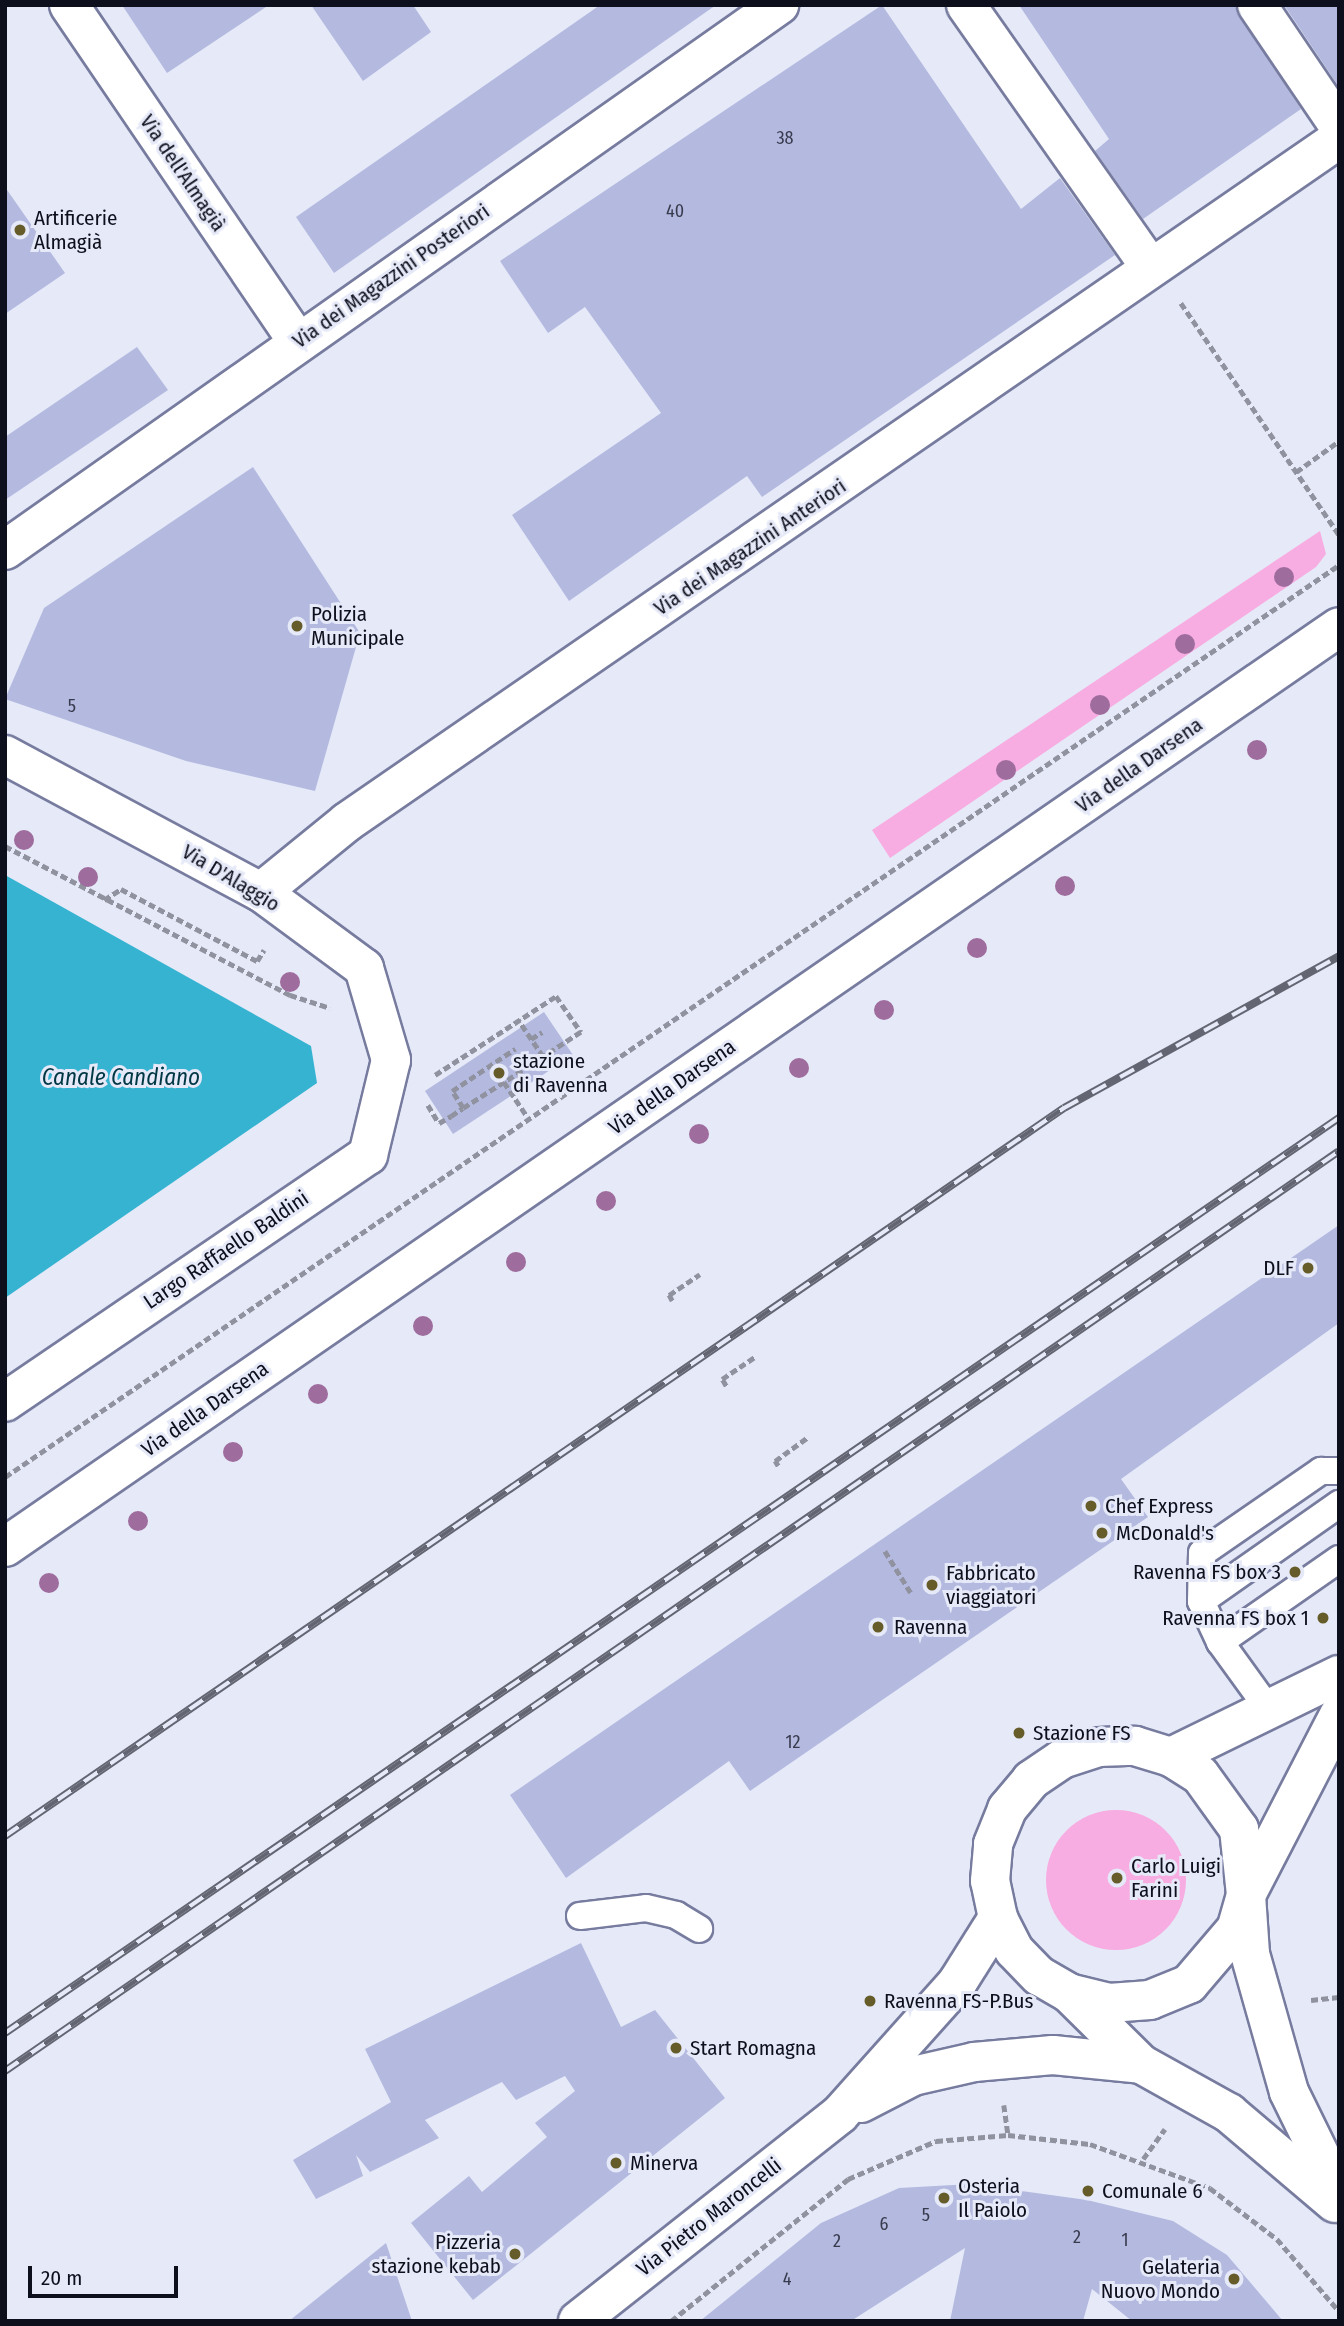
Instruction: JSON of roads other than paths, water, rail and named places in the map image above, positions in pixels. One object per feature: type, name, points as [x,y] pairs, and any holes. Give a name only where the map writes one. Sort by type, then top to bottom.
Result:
[{"type":"street","name":"Via dell'Almagià","points":[[69,5],[297,341]]},
{"type":"street","name":"Via dei Magazzini Posteriori","points":[[5,550],[297,341],[779,5]]},
{"type":"street","points":[[966,5],[1150,267]]},
{"type":"street","name":"Via dei Magazzini Anteriori","points":[[261,892],[347,822],[1335,138],[1256,5]]},
{"type":"street","name":"Via della Darsena","points":[[5,1547],[1339,627]]},
{"type":"street","name":"Via D'Alaggio","points":[[5,755],[261,892],[364,968],[391,1060]]},
{"type":"street","name":"Largo Raffaello Baldini","points":[[5,1402],[368,1155],[391,1060]]},
{"type":"street","points":[[1171,1757],[1339,1675]]},
{"type":"street","points":[[1069,1993],[1109,2003],[1150,2000],[1189,1984],[1219,1956],[1246,1895],[1339,1715]]},
{"type":"street","points":[[1339,2194],[1289,2092],[1250,1954],[1239,1829],[1200,1775],[1171,1757],[1135,1746],[1098,1747],[1062,1759],[1031,1780],[1007,1809],[993,1844],[990,1881],[998,1919],[1030,1967],[1069,1993],[1141,2064],[1229,2113],[1339,2206]]},
{"type":"street","name":"Via Pietro Maroncelli","points":[[578,2321],[840,2114],[957,1983],[998,1919]]},
{"type":"street","name":"Via Pietro Maroncelli","points":[[840,2114],[913,2076],[974,2062],[1053,2055],[1141,2064]]},
{"type":"lane","points":[[1270,1711],[1220,1642],[1201,1601],[1202,1553],[1321,1471],[1339,1471]]},
{"type":"lane","points":[[1201,1601],[1339,1504]]},
{"type":"lane","points":[[1220,1642],[1339,1559]]},
{"type":"lane","points":[[580,1916],[646,1908],[676,1914],[699,1929]]},
{"type":"water","name":"Canale Candiano","points":[[5,875],[311,1046],[317,1083],[5,1298]]},
{"type":"railway","points":[[5,1836],[1064,1108],[1339,956]]},
{"type":"railway","points":[[5,2033],[1339,1118]]},
{"type":"railway","points":[[5,2071],[1339,1151]]},
{"type":"place","name":"Artificerie Almagià","points":[[20,230]]},
{"type":"place","name":"Polizia Municipale","points":[[297,626]]},
{"type":"place","name":"stazione di Ravenna","points":[[499,1073]]},
{"type":"place","name":"DLF","points":[[1308,1268]]},
{"type":"place","name":"Chef Express","points":[[1091,1506]]},
{"type":"place","name":"McDonald's","points":[[1102,1533]]},
{"type":"place","name":"Ravenna FS box 3","points":[[1295,1572]]},
{"type":"place","name":"Fabbricato viaggiatori","points":[[932,1585]]},
{"type":"place","name":"Ravenna FS box 1","points":[[1323,1618]]},
{"type":"place","name":"Ravenna","points":[[878,1627]]},
{"type":"place","name":"Stazione FS","points":[[1019,1733]]},
{"type":"place","name":"Carlo Luigi Farini","points":[[1117,1878]]},
{"type":"place","name":"Ravenna FS-P.Bus","points":[[870,2001]]},
{"type":"place","name":"Start Romagna","points":[[676,2048]]},
{"type":"place","name":"Minerva","points":[[616,2163]]},
{"type":"place","name":"Comunale 6","points":[[1088,2191]]},
{"type":"place","name":"Osteria Il Paiolo","points":[[944,2198]]},
{"type":"place","name":"Pizzeria stazione kebab","points":[[515,2254]]},
{"type":"place","name":"Gelateria Nuovo Mondo","points":[[1234,2279]]}]
